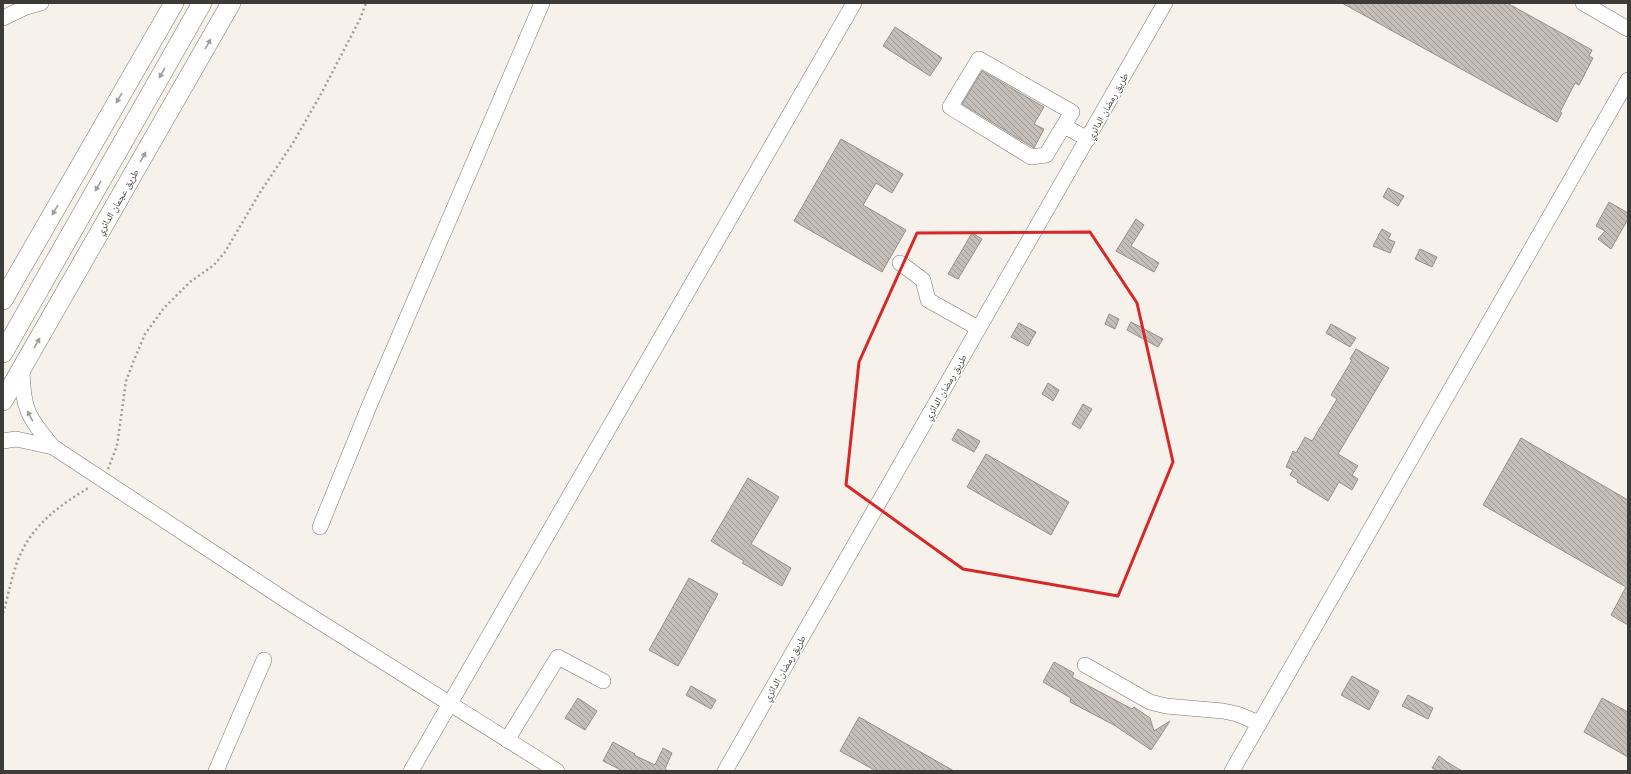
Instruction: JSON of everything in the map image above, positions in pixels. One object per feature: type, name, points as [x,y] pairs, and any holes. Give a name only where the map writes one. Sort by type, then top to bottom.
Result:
[{"type":"main road","points":[[3,300],[174,3]]},
{"type":"main road","points":[[3,353],[202,3]]},
{"type":"main road","name":"طريق عجمان الدائري","points":[[3,401],[231,3]]},
{"type":"street","points":[[3,18],[26,7],[41,3]]},
{"type":"street","points":[[320,527],[370,404],[542,3]]},
{"type":"street","points":[[411,771],[854,3]]},
{"type":"street","name":"طريق رمضان الدائري","points":[[725,771],[1165,3]]},
{"type":"street","points":[[1582,3],[1628,29]]},
{"type":"street","points":[[979,59],[1072,112],[1064,126],[1046,155],[1031,157],[950,107],[979,59]]},
{"type":"street","points":[[1232,771],[1628,80]]},
{"type":"street","points":[[1064,126],[1088,139]]},
{"type":"street","points":[[900,263],[922,280],[928,300],[978,328]]},
{"type":"street","points":[[22,369],[23,395],[27,411],[35,425],[53,446],[293,605],[558,771]]},
{"type":"street","points":[[3,441],[16,439],[53,446]]},
{"type":"street","points":[[507,740],[558,657],[603,682]]},
{"type":"street","points":[[216,771],[264,660]]},
{"type":"street","points":[[1085,665],[1150,702],[1166,706],[1223,711],[1237,714],[1260,723]]},
{"type":"path","points":[[3,613],[21,553],[28,539],[53,511],[74,496],[104,479],[117,446],[126,381],[145,334],[164,308],[190,282],[214,265],[225,252],[259,194],[293,143],[321,94],[360,19],[366,3]]},
{"type":"highlighted area","points":[[1090,232],[1137,303],[1173,462],[1118,596],[963,569],[846,485],[859,362],[917,233]]},
{"type":"building","points":[[1342,3],[1507,3],[1592,50],[1589,56],[1593,58],[1579,85],[1575,83],[1560,112],[1562,113],[1557,122]]},
{"type":"building","points":[[895,27],[942,58],[930,76],[883,46]]},
{"type":"building","points":[[982,71],[1044,107],[1034,124],[1044,129],[1034,148],[962,104]]},
{"type":"building","points":[[841,139],[903,174],[892,193],[876,183],[863,205],[906,230],[882,272],[794,221]]},
{"type":"building","points":[[1388,188],[1404,196],[1398,206],[1383,197]]},
{"type":"building","points":[[1609,202],[1628,213],[1628,219],[1611,249],[1598,239],[1605,231],[1596,226]]},
{"type":"building","points":[[1136,219],[1144,225],[1131,246],[1159,263],[1154,272],[1116,251]]},
{"type":"building","points":[[1382,229],[1391,234],[1388,239],[1395,242],[1390,253],[1373,246]]},
{"type":"building","points":[[972,233],[982,239],[958,279],[948,274]]},
{"type":"building","points":[[1420,249],[1437,257],[1432,267],[1415,259]]},
{"type":"building","points":[[1109,314],[1119,319],[1115,329],[1105,324]]},
{"type":"building","points":[[1131,322],[1163,339],[1158,347],[1127,330]]},
{"type":"building","points":[[1019,323],[1036,332],[1028,346],[1011,337]]},
{"type":"building","points":[[1331,324],[1356,338],[1350,347],[1326,333]]},
{"type":"building","points":[[1356,349],[1389,368],[1338,454],[1358,466],[1352,475],[1358,479],[1352,490],[1339,482],[1328,501],[1297,482],[1298,480],[1290,475],[1293,470],[1286,467],[1293,451],[1296,453],[1305,437],[1312,441],[1337,399],[1331,395],[1352,360],[1350,359]]},
{"type":"building","points":[[1048,383],[1059,390],[1053,401],[1042,394]]},
{"type":"building","points":[[1083,404],[1092,409],[1080,429],[1072,424]]},
{"type":"building","points":[[958,429],[980,441],[974,452],[952,440]]},
{"type":"building","points":[[1521,438],[1628,500],[1628,625],[1611,615],[1626,587],[1483,505]]},
{"type":"building","points":[[986,454],[1069,502],[1051,535],[967,487]]},
{"type":"building","points":[[748,478],[779,497],[751,544],[791,568],[782,586],[742,563],[744,561],[711,541]]},
{"type":"building","points":[[689,578],[718,594],[678,666],[649,650]]},
{"type":"building","points":[[1054,662],[1074,673],[1072,677],[1132,709],[1134,707],[1150,718],[1154,731],[1170,721],[1151,750],[1114,725],[1070,702],[1071,698],[1043,682]]},
{"type":"building","points":[[1352,676],[1379,691],[1369,710],[1341,695]]},
{"type":"building","points":[[691,686],[716,700],[711,709],[686,695]]},
{"type":"building","points":[[1408,695],[1433,708],[1428,719],[1402,706]]},
{"type":"building","points":[[578,698],[597,711],[585,730],[565,718]]},
{"type":"building","points":[[1602,698],[1628,712],[1628,757],[1584,732]]},
{"type":"building","points":[[859,717],[954,771],[876,771],[840,751]]},
{"type":"building","points":[[613,742],[635,754],[634,755],[655,765],[663,748],[672,753],[665,769],[668,771],[623,771],[603,761]]},
{"type":"building","points":[[1439,756],[1462,771],[1439,771],[1432,768]]}]
